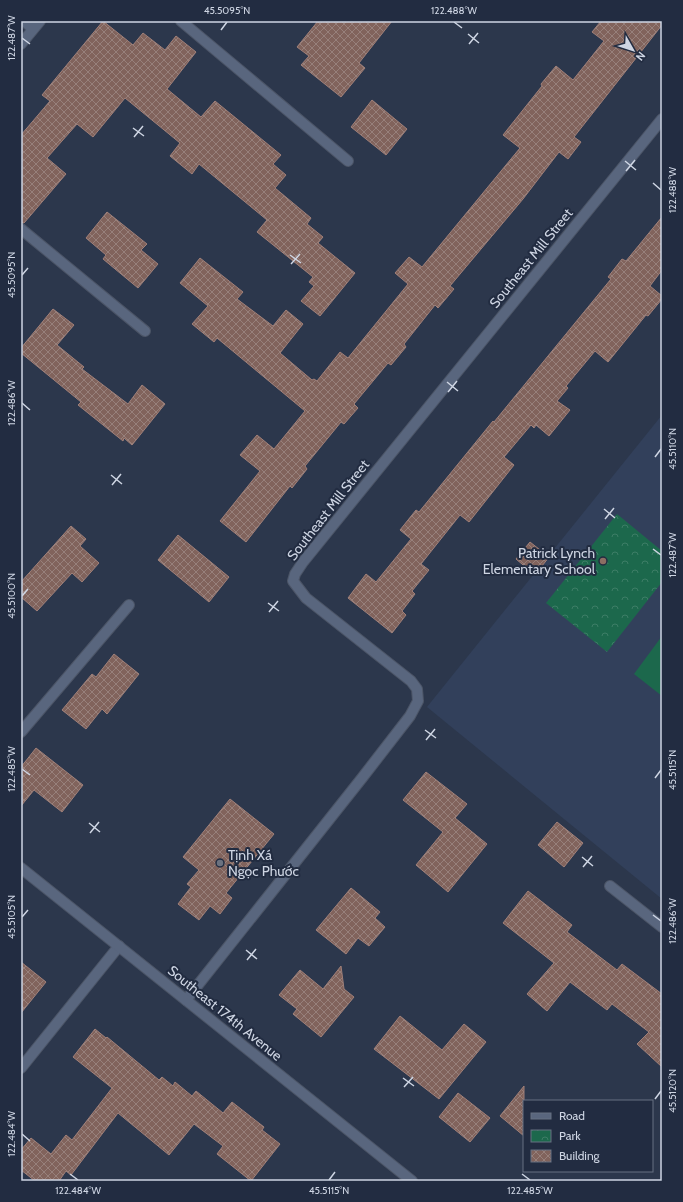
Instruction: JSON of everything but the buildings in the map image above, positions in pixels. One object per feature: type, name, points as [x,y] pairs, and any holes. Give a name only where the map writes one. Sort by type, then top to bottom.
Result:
[{"type":"street","points":[[21,44],[37,25],[24,21]]},
{"type":"street","points":[[181,21],[348,161]]},
{"type":"street","name":"Southeast Mill Street","points":[[186,1000],[362,778],[410,716],[418,701],[417,689],[411,681],[306,598],[293,582],[295,574],[318,543],[662,119]]},
{"type":"street","points":[[21,229],[145,331]]},
{"type":"street","points":[[21,732],[129,605]]},
{"type":"street","name":"Southeast 174th Avenue","points":[[21,868],[412,1181]]},
{"type":"street","points":[[610,886],[662,927]]},
{"type":"street","points":[[21,1068],[119,946]]},
{"type":"shaded area","name":"Patrick Lynch Elementary School","points":[[662,415],[662,899],[427,707]]},
{"type":"green space","points":[[617,514],[662,551],[662,582],[607,652],[546,603]]},
{"type":"green space","points":[[662,636],[662,696],[634,674]]},
{"type":"place","name":"Patrick Lynch Elementary School","points":[[603,561]]},
{"type":"place","name":"Tịnh Xá Ngọc Phước","points":[[220,863]]}]
